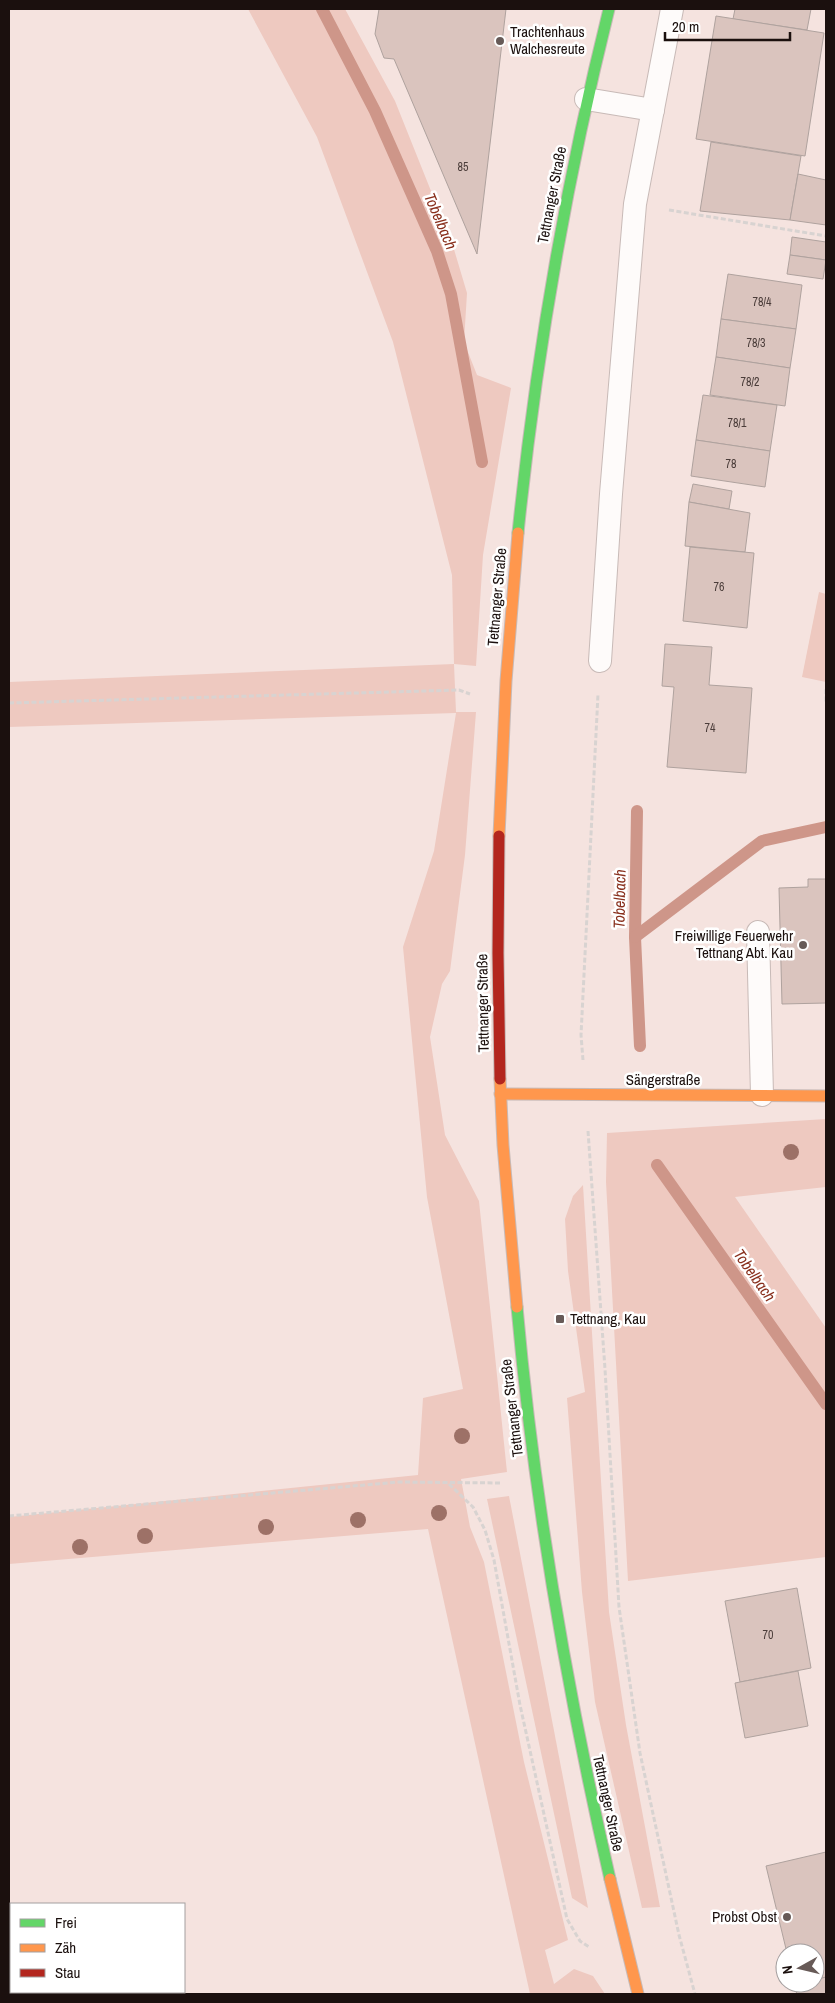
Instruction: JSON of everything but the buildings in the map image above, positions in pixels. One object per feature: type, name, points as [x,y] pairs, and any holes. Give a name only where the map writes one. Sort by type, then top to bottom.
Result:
[{"type":"main road","name":"Tettnanger Straße","points":[[609,9],[586,98],[553,268],[525,456],[504,706],[497,942],[500,1094],[516,1316],[535,1478],[555,1614],[590,1792],[638,1994]]},
{"type":"main road","name":"Sängerstraße","points":[[500,1094],[826,1096]]},
{"type":"lane","points":[[600,661],[611,494],[635,204],[672,9]]},
{"type":"lane","points":[[586,98],[653,110]]},
{"type":"lane","points":[[758,932],[762,1095]]},
{"type":"path","points":[[635,204],[826,236]]},
{"type":"path","points":[[600,661],[581,1035],[605,1360],[619,1607],[640,1753],[679,1935],[695,1994]]},
{"type":"path","points":[[826,689],[826,704]]},
{"type":"path","points":[[9,703],[458,690],[504,706]]},
{"type":"path","points":[[9,1516],[399,1482],[494,1484],[535,1478]]},
{"type":"path","points":[[449,1484],[473,1507],[485,1530],[494,1560],[520,1705],[567,1919],[580,1941],[591,1949],[626,1948]]},
{"type":"shaded area","points":[[248,9],[345,9],[395,101],[453,246],[467,293],[464,342],[477,375],[511,388],[483,555],[476,666],[454,664],[452,575],[393,342],[317,137]]},
{"type":"shaded area","points":[[819,592],[826,594],[826,682],[802,677]]},
{"type":"shaded area","points":[[454,664],[456,712],[476,712],[465,855],[450,971],[442,984],[430,1037],[445,1135],[479,1201],[507,1472],[461,1479],[470,1527],[484,1562],[524,1762],[568,1940],[545,1950],[554,1984],[574,1969],[593,1976],[605,1994],[530,1994],[428,1529],[9,1564],[9,1517],[418,1475],[423,1398],[463,1389],[427,1197],[403,947],[434,851],[456,713],[9,727],[9,682]]},
{"type":"shaded area","points":[[826,1119],[826,1187],[735,1197],[826,1328],[826,1557],[628,1581],[606,1182],[607,1133]]},
{"type":"shaded area","points":[[583,1185],[609,1612],[626,1725],[660,1907],[642,1908],[595,1702],[582,1592],[567,1398],[585,1392],[568,1271],[565,1219],[573,1196]]},
{"type":"shaded area","points":[[509,1496],[588,1908],[572,1898],[487,1499]]},
{"type":"waterway","name":"Tobelbach","points":[[322,9],[375,111],[437,251],[451,294],[482,462]]},
{"type":"waterway","name":"Tobelbach","points":[[637,811],[635,937],[640,1046]]},
{"type":"waterway","points":[[635,937],[762,841],[826,827]]},
{"type":"waterway","name":"Tobelbach","points":[[657,1165],[826,1404]]},
{"type":"traffic: fast","points":[[518,533],[543,335],[554,270],[579,139],[609,9]]},
{"type":"traffic: fast","points":[[517,1307],[533,1451],[554,1595],[566,1666],[610,1879]]},
{"type":"traffic: slow","points":[[499,836],[506,681],[518,533]]},
{"type":"traffic: slow","points":[[500,1079],[503,1145],[517,1307]]},
{"type":"traffic: slow","points":[[500,1094],[826,1096]]},
{"type":"traffic: slow","points":[[610,1879],[638,1994]]},
{"type":"traffic: jam","points":[[499,836],[500,1079]]},
{"type":"place","name":"Trachtenhaus Walchesreute","points":[[500,41]]},
{"type":"place","name":"Freiwillige Feuerwehr Tettnang Abt. Kau","points":[[803,945]]},
{"type":"place","name":"Tettnang, Kau","points":[[560,1319]]},
{"type":"place","name":"Probst Obst","points":[[787,1917]]}]
